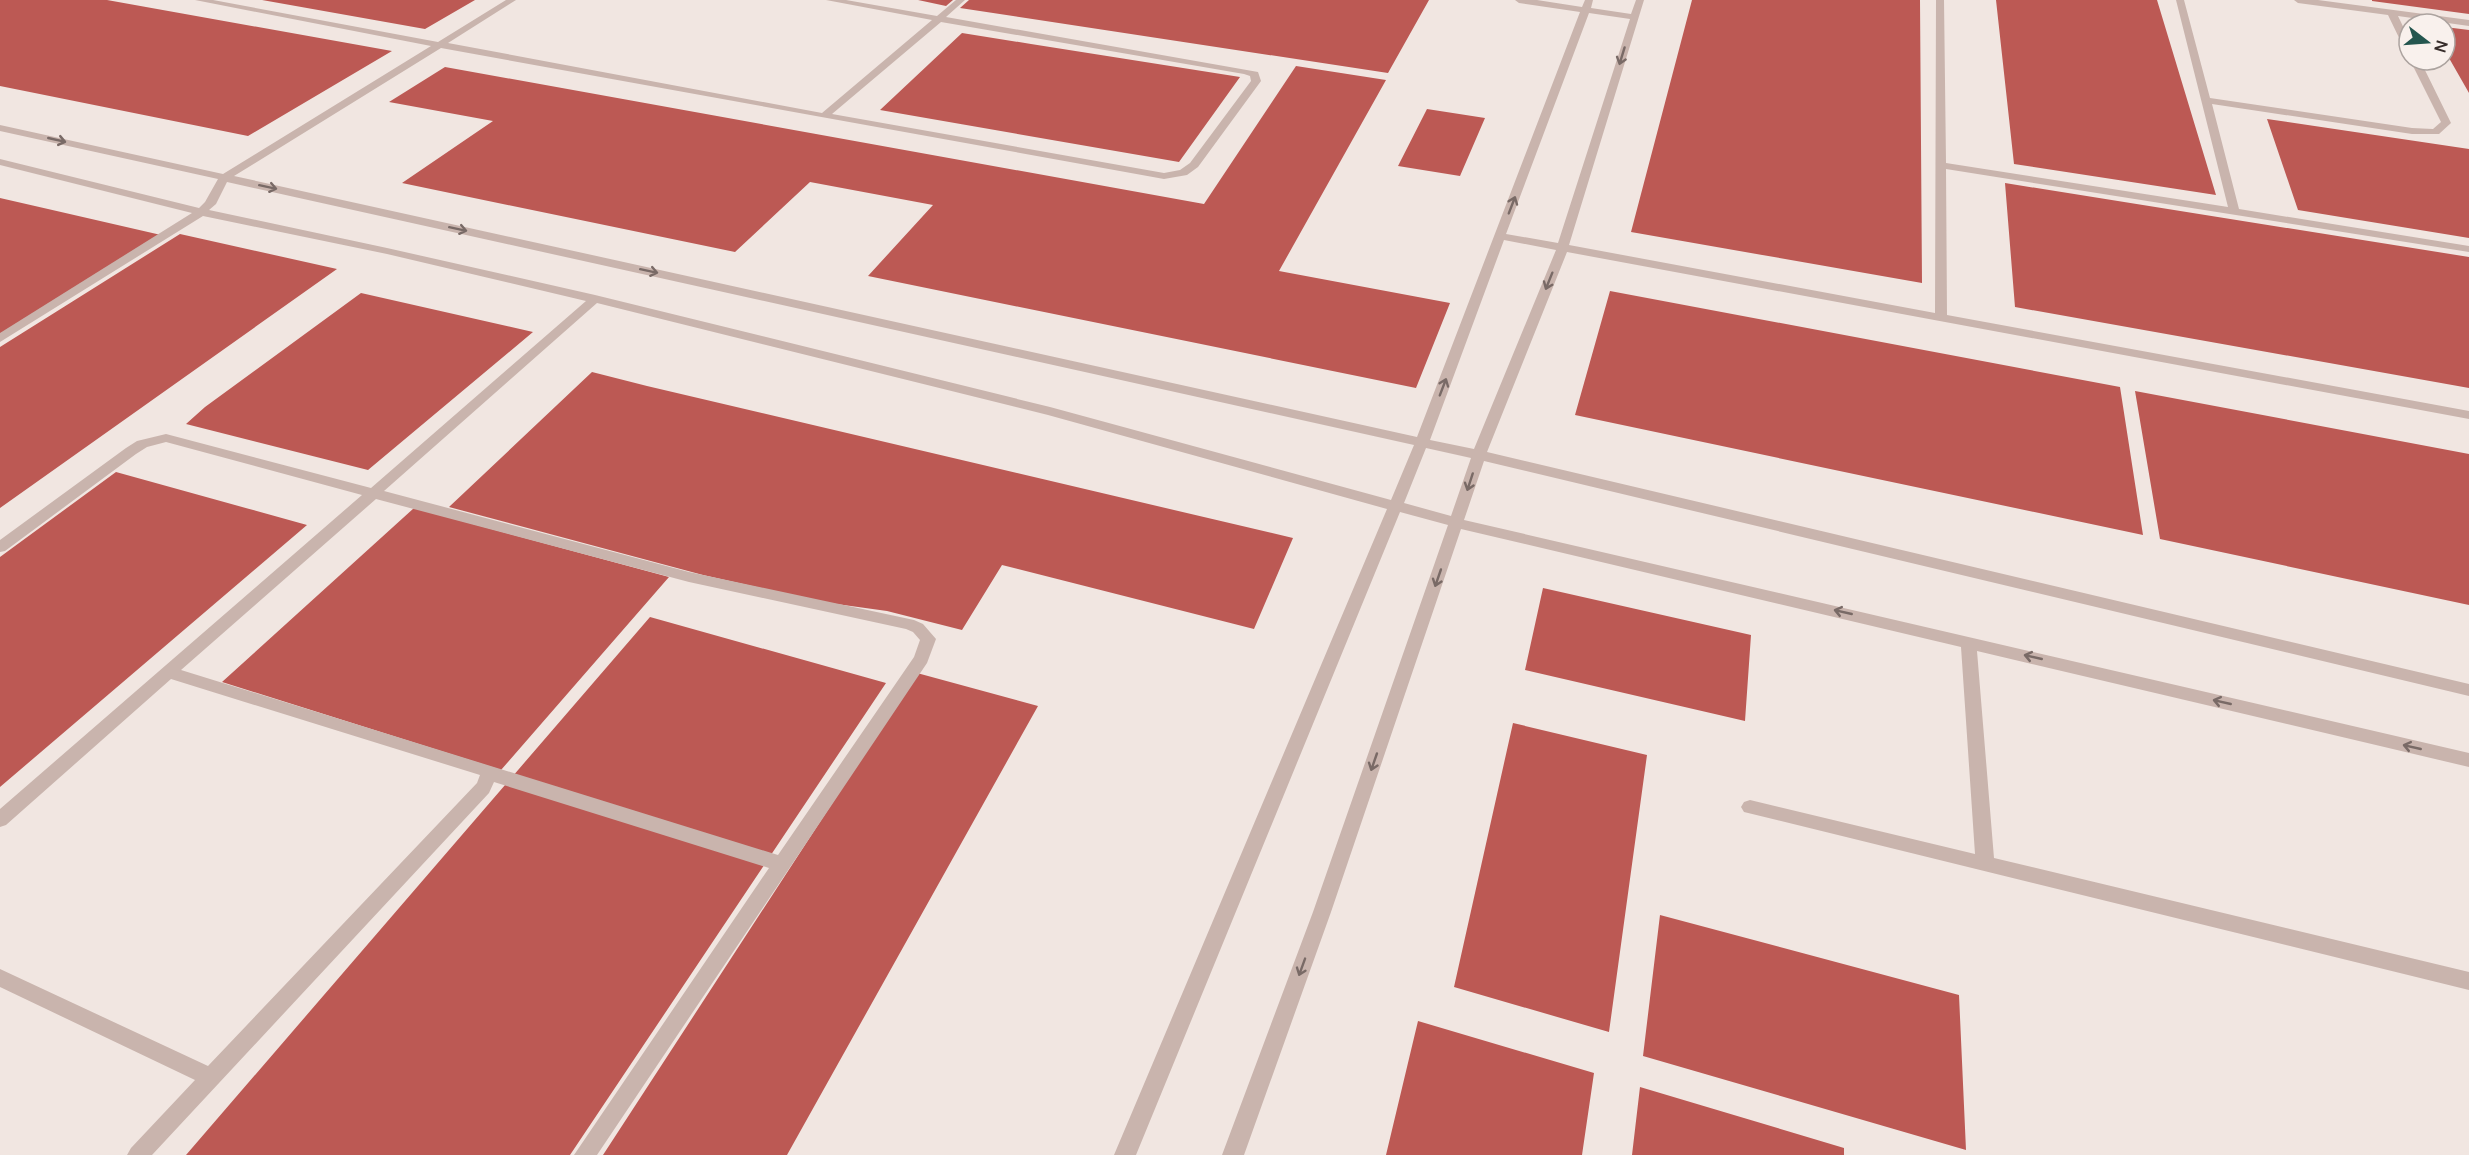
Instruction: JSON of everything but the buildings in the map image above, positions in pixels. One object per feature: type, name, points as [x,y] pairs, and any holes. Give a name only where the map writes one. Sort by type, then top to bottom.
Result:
[{"type":"street","points":[[199,0],[438,46],[1164,176],[1183,173],[1194,165],[1256,81],[1255,74],[1246,70],[831,0]]},
{"type":"street","points":[[0,338],[201,212],[210,204],[224,178],[512,0]]},
{"type":"street","points":[[824,116],[961,0]]},
{"type":"street","points":[[1520,0],[1587,5],[1634,17]]},
{"type":"street","points":[[1233,1155],[1322,912],[1479,454],[1563,247],[1640,0]]},
{"type":"street","points":[[1940,0],[1941,318]]},
{"type":"street","points":[[2180,0],[2234,211]]},
{"type":"street","points":[[2298,0],[2469,22]]},
{"type":"street","points":[[1125,1155],[1422,442],[1587,5]]},
{"type":"street","points":[[2391,12],[2397,24]]},
{"type":"street","points":[[2206,100],[2412,131],[2435,132],[2446,123],[2421,72]]},
{"type":"street","points":[[0,128],[1479,454],[2469,690]]},
{"type":"street","points":[[0,162],[201,212],[387,251],[595,299],[1050,411],[1457,523],[2469,760]]},
{"type":"street","points":[[1941,165],[2469,249]]},
{"type":"street","points":[[1500,236],[2469,415]]},
{"type":"street","points":[[0,820],[595,299]]},
{"type":"street","points":[[0,547],[131,451],[158,439],[166,438],[689,577],[909,624],[924,633],[928,639],[921,659],[585,1155]]},
{"type":"street","points":[[1968,641],[1984,863]]},
{"type":"street","points":[[167,672],[475,766],[489,773],[783,864]]},
{"type":"street","points":[[138,1155],[483,788],[489,773]]},
{"type":"street","points":[[1750,807],[2469,981]]},
{"type":"street","points":[[0,978],[211,1077]]}]
